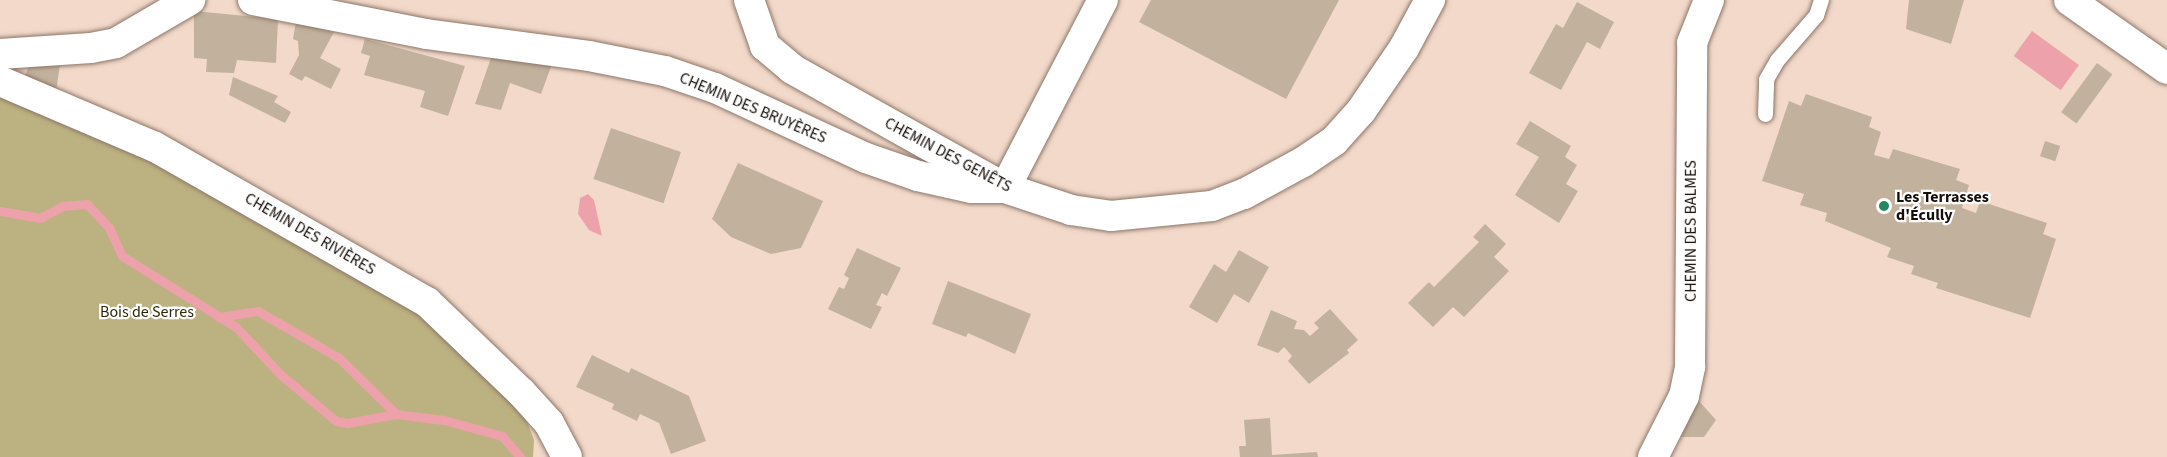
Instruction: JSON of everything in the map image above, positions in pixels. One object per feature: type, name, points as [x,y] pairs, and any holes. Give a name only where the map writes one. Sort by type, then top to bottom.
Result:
[{"type":"street","points":[[0,54],[91,48],[116,43],[190,0]]},
{"type":"street","name":"CHEMIN DES BRUYÈRES","points":[[253,0],[321,10],[426,34],[589,56],[665,70],[715,88],[866,158],[918,176],[971,188],[1005,188]]},
{"type":"street","name":"CHEMIN DES GENÊTS","points":[[749,0],[765,46],[792,69],[1005,188],[1071,210],[1111,216],[1212,206],[1244,194],[1334,141],[1383,80],[1430,0]]},
{"type":"street","points":[[1005,188],[1103,0]]},
{"type":"street","name":"CHEMIN DES BALMES","points":[[1653,457],[1684,396],[1690,367],[1692,43],[1708,0]]},
{"type":"street","points":[[2069,0],[2167,69]]},
{"type":"street","name":"CHEMIN DES RIVIÈRES","points":[[0,81],[154,147],[427,302],[521,392],[549,423],[567,457]]},
{"type":"lane","points":[[1765,114],[1766,79],[1777,60],[1816,15],[1821,0]]},
{"type":"green space","name":"Bois de Serres","points":[[0,86],[153,150],[423,305],[516,394],[534,440],[533,457],[0,457]]},
{"type":"shaded area","points":[[2032,31],[2079,65],[2061,90],[2014,56]]},
{"type":"shaded area","points":[[588,194],[594,200],[602,236],[589,230],[578,214],[580,198]]},
{"type":"building","points":[[1151,0],[1339,0],[1286,99],[1139,22]]},
{"type":"building","points":[[1909,0],[1964,0],[1951,44],[1906,29]]},
{"type":"building","points":[[1577,2],[1614,22],[1600,49],[1587,42],[1561,90],[1529,73],[1556,24],[1563,28]]},
{"type":"building","points":[[194,11],[278,19],[276,63],[237,60],[234,73],[206,72],[207,59],[194,58]]},
{"type":"building","points":[[296,22],[334,32],[320,58],[341,69],[331,89],[305,76],[302,81],[289,74],[299,55],[298,41],[293,39]]},
{"type":"building","points":[[365,39],[465,66],[448,116],[420,107],[425,91],[364,75],[370,56],[361,53]]},
{"type":"building","points":[[492,55],[552,64],[541,94],[510,83],[501,110],[475,104]]},
{"type":"building","points":[[2097,63],[2112,74],[2077,124],[2061,112]]},
{"type":"building","points":[[60,64],[56,92],[44,88],[45,83],[25,77],[29,65]]},
{"type":"building","points":[[233,77],[278,96],[274,102],[291,112],[285,123],[229,95]]},
{"type":"building","name":"Les Terrasses d'Écully","points":[[1806,94],[1872,117],[1869,127],[1881,132],[1874,155],[1889,159],[1893,149],[1960,169],[1956,180],[1969,185],[1962,208],[1976,213],[1980,201],[2047,223],[2043,234],[2056,239],[2030,318],[1936,288],[1938,283],[1911,274],[1914,266],[1887,257],[1891,248],[1825,221],[1827,213],[1800,205],[1804,194],[1762,181],[1789,101],[1801,106]]},
{"type":"building","points":[[1530,121],[1571,146],[1565,157],[1577,165],[1566,184],[1578,191],[1559,223],[1515,195],[1539,157],[1516,144]]},
{"type":"building","points":[[611,128],[681,152],[663,203],[593,179]]},
{"type":"building","points":[[2045,141],[2060,146],[2055,161],[2040,156]]},
{"type":"building","points":[[738,163],[823,201],[801,248],[771,254],[731,237],[712,219]]},
{"type":"building","points":[[1485,224],[1506,244],[1494,257],[1509,271],[1464,317],[1453,307],[1433,327],[1408,303],[1429,282],[1434,287],[1479,242],[1473,237]]},
{"type":"building","points":[[857,248],[901,268],[887,296],[882,293],[876,305],[882,307],[871,329],[828,309],[839,287],[844,289],[849,278],[844,275]]},
{"type":"building","points":[[1239,250],[1269,267],[1249,303],[1234,294],[1217,323],[1189,307],[1214,264],[1226,272]]},
{"type":"building","points":[[948,281],[1031,314],[1015,354],[968,333],[966,337],[932,324]]},
{"type":"building","points":[[1330,309],[1358,340],[1347,350],[1349,353],[1309,384],[1288,361],[1292,356],[1284,347],[1278,353],[1257,345],[1271,310],[1297,321],[1294,329],[1304,330],[1310,336],[1319,328],[1314,323]]},
{"type":"building","points":[[592,355],[629,373],[631,368],[689,396],[706,441],[671,454],[659,423],[640,414],[637,421],[612,409],[614,404],[576,387]]},
{"type":"building","points":[[1699,401],[1716,420],[1704,437],[1680,437]]},
{"type":"building","points":[[1270,418],[1272,455],[1317,452],[1318,457],[1240,457],[1239,446],[1246,446],[1244,420]]},
{"type":"waterway","points":[[0,211],[40,218],[63,206],[87,204],[109,228],[122,256],[236,327],[280,374],[336,421],[347,423],[396,414],[444,420],[502,436],[520,457]]},
{"type":"waterway","points":[[219,317],[258,311],[339,358],[396,414]]},
{"type":"place","name":"Les Terrasses d'Écully","points":[[1884,206]]}]
